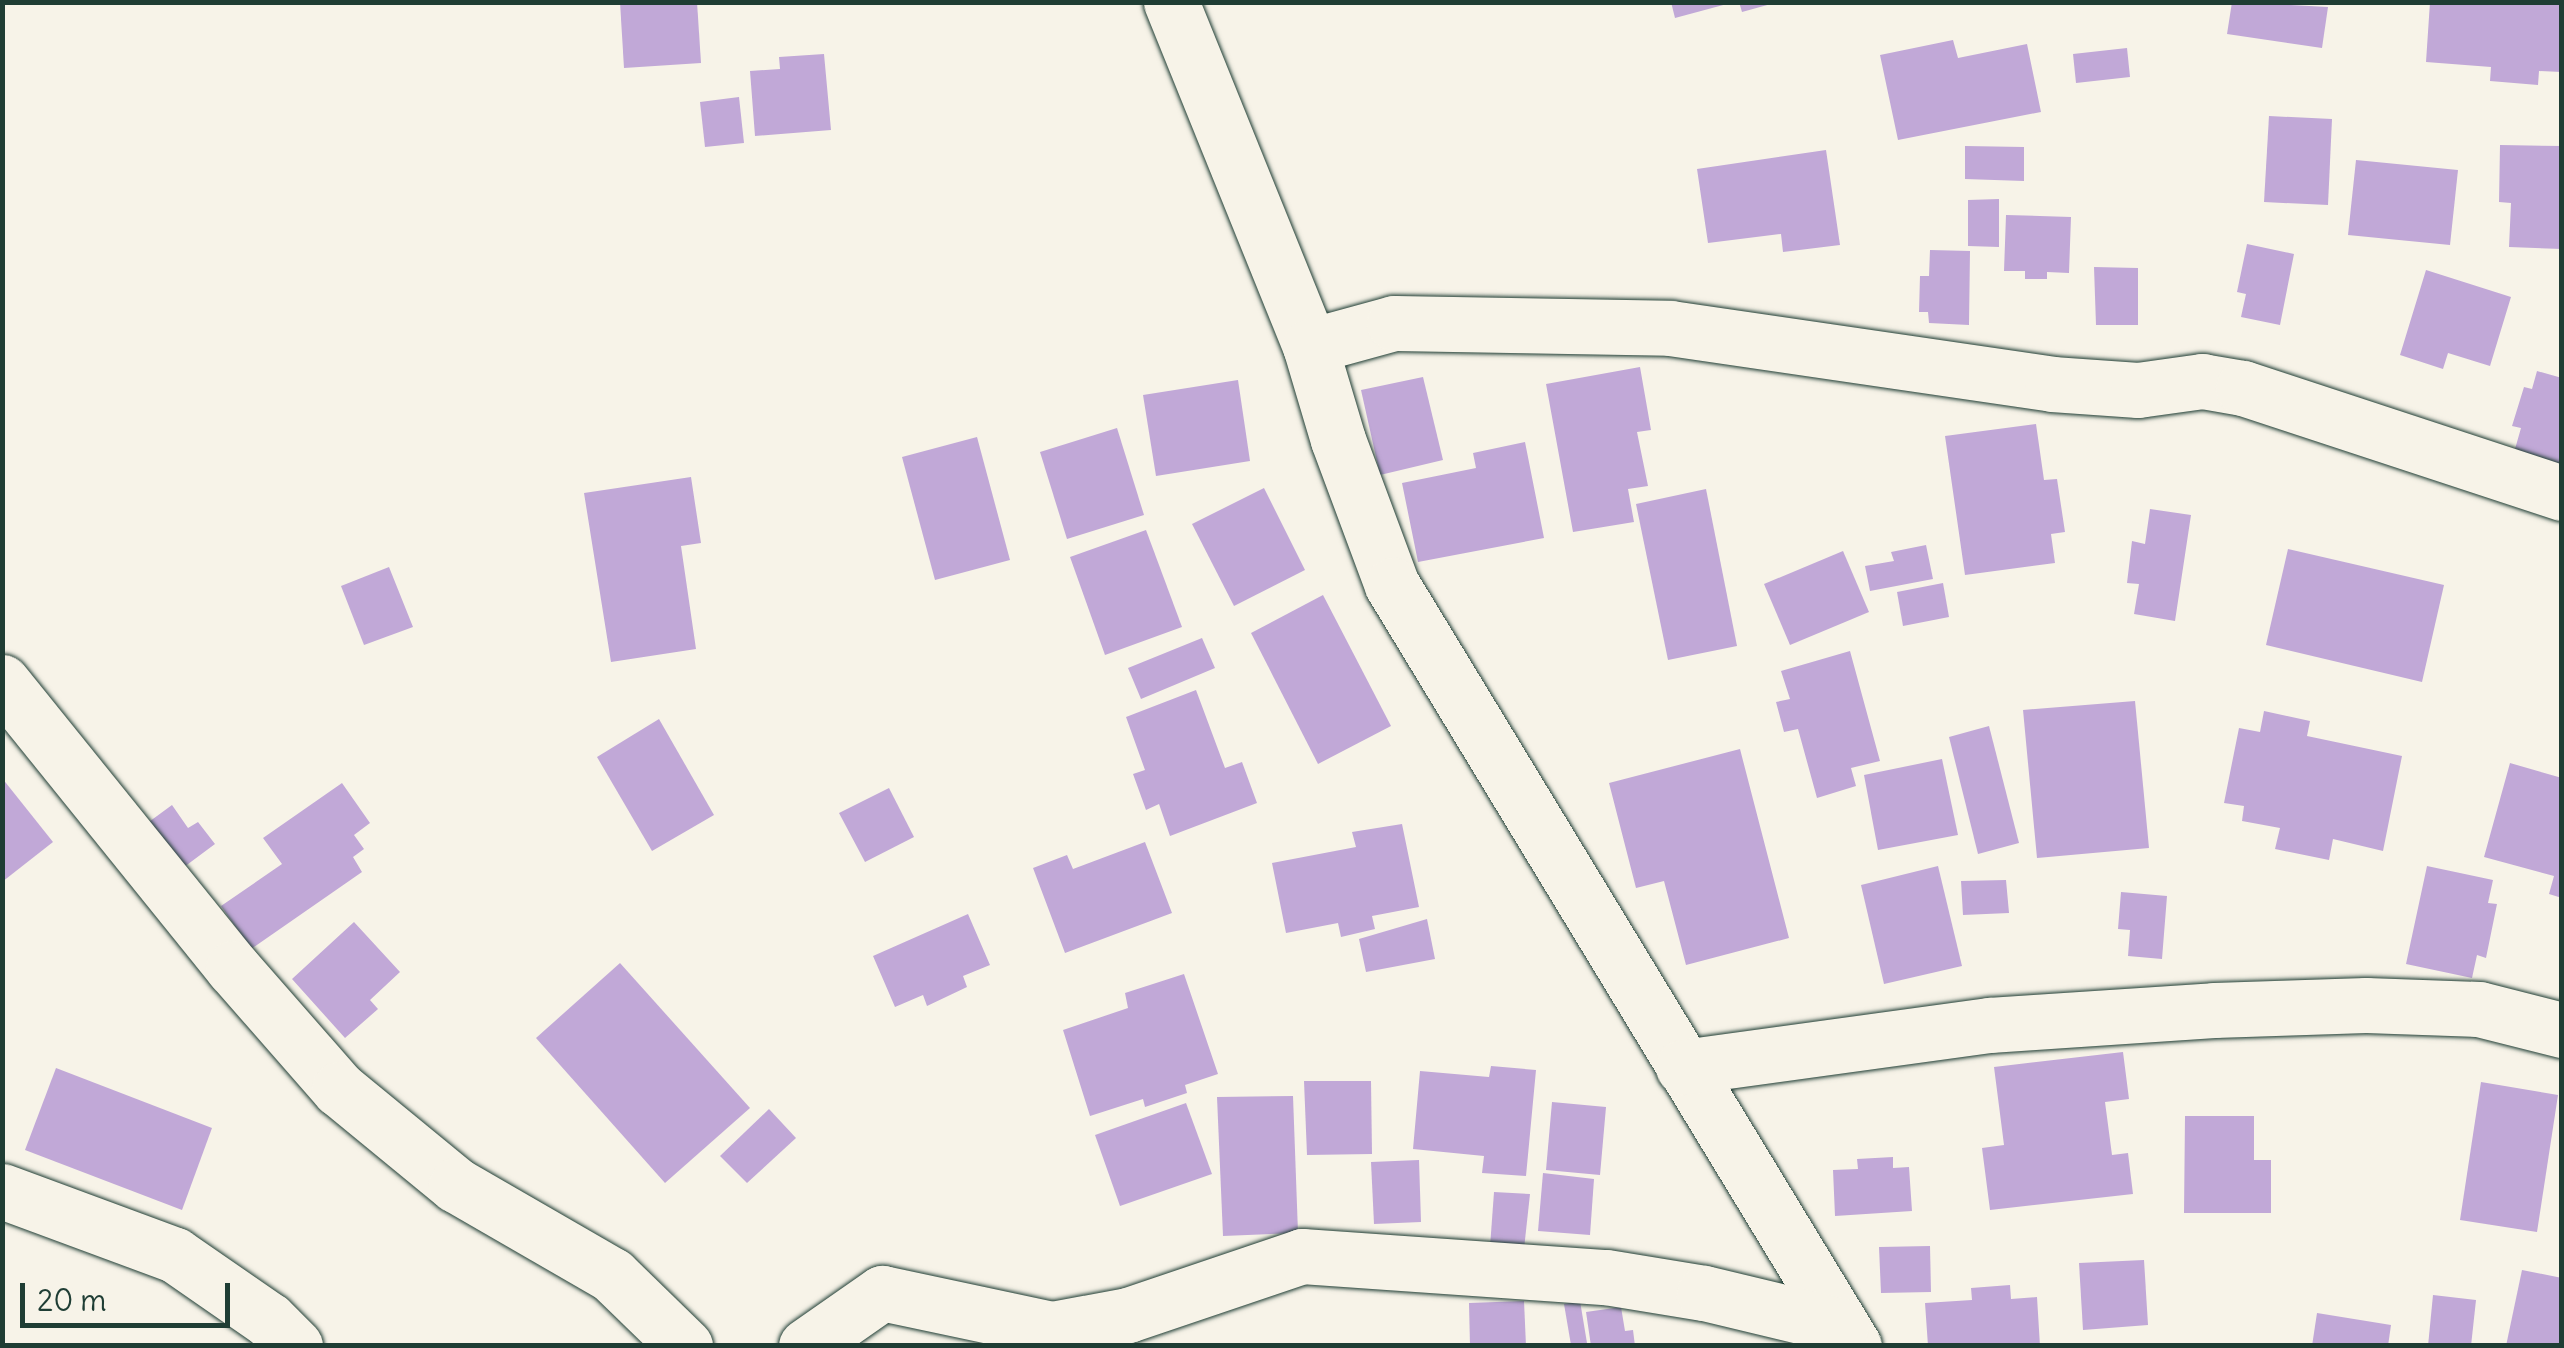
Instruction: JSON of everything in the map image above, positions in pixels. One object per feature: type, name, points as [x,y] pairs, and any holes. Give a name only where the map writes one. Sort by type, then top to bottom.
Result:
[{"type":"street","points":[[1171,2],[1310,346],[1338,440],[1392,585],[1847,1336]]},
{"type":"street","points":[[1310,346],[1394,323],[1670,328],[2052,384],[2138,390],[2202,381],[2243,388],[2562,493]]},
{"type":"street","points":[[2,682],[233,968],[339,1089],[456,1185],[612,1274],[685,1346]]},
{"type":"street","points":[[1683,1067],[1989,1025],[2214,1010],[2366,1005],[2479,1009],[2562,1030]]},
{"type":"street","points":[[2,1190],[175,1255],[269,1320],[296,1346]]},
{"type":"street","points":[[806,1346],[882,1294],[1052,1329],[1128,1315],[1302,1256],[1606,1277],[1704,1294],[1847,1336]]},
{"type":"building","points":[[620,2],[697,2],[701,63],[624,68]]},
{"type":"building","points":[[1671,2],[1727,2],[1727,4],[1675,18]]},
{"type":"building","points":[[1739,2],[1770,2],[1771,4],[1742,12]]},
{"type":"building","points":[[2232,2],[2328,7],[2322,48],[2227,34]]},
{"type":"building","points":[[2430,2],[2562,2],[2562,72],[2539,71],[2538,85],[2490,81],[2491,67],[2426,62]]},
{"type":"building","points":[[1953,40],[1958,58],[2027,44],[2041,112],[1898,140],[1880,55]]},
{"type":"building","points":[[2127,48],[2130,77],[2076,83],[2073,54]]},
{"type":"building","points":[[824,54],[831,130],[755,136],[750,71],[780,69],[779,57]]},
{"type":"building","points":[[739,97],[744,143],[705,147],[700,102]]},
{"type":"building","points":[[2269,116],[2332,119],[2328,205],[2264,202]]},
{"type":"building","points":[[2500,145],[2562,146],[2562,249],[2509,247],[2511,203],[2499,202]]},
{"type":"building","points":[[1965,146],[2024,147],[2024,181],[1965,179]]},
{"type":"building","points":[[1826,150],[1840,245],[1783,252],[1781,234],[1708,243],[1697,169]]},
{"type":"building","points":[[2356,160],[2458,170],[2450,245],[2348,235]]},
{"type":"building","points":[[1999,199],[1999,247],[1968,246],[1968,200]]},
{"type":"building","points":[[2006,215],[2071,217],[2069,273],[2047,272],[2047,279],[2025,279],[2025,271],[2004,271]]},
{"type":"building","points":[[2247,244],[2294,254],[2280,325],[2241,317],[2246,294],[2237,292]]},
{"type":"building","points":[[1930,250],[1970,251],[1969,325],[1929,323],[1928,312],[1919,312],[1920,276],[1929,276]]},
{"type":"building","points":[[2094,267],[2138,268],[2138,325],[2096,325]]},
{"type":"building","points":[[2426,270],[2511,297],[2490,366],[2448,353],[2443,369],[2400,355]]},
{"type":"building","points":[[1640,367],[1651,430],[1637,432],[1648,486],[1628,489],[1634,522],[1573,532],[1546,384]]},
{"type":"building","points":[[2537,371],[2562,378],[2562,469],[2513,456],[2521,428],[2512,426],[2524,387],[2532,389]]},
{"type":"building","points":[[1423,377],[1443,460],[1380,475],[1361,390]]},
{"type":"building","points":[[1238,380],[1250,461],[1156,476],[1143,395]]},
{"type":"building","points":[[2036,424],[2044,480],[2057,479],[2065,532],[2051,534],[2055,563],[1965,575],[1945,436]]},
{"type":"building","points":[[1117,428],[1144,515],[1067,539],[1040,452]]},
{"type":"building","points":[[977,437],[1010,560],[935,580],[902,457]]},
{"type":"building","points":[[1525,442],[1544,538],[1418,562],[1402,483],[1476,468],[1473,453]]},
{"type":"building","points":[[691,477],[701,543],[681,546],[696,649],[611,662],[584,493]]},
{"type":"building","points":[[1264,488],[1305,570],[1234,606],[1192,524]]},
{"type":"building","points":[[1706,489],[1737,646],[1668,660],[1636,504]]},
{"type":"building","points":[[2150,509],[2191,515],[2175,621],[2134,614],[2139,584],[2127,583],[2132,541],[2145,544]]},
{"type":"building","points":[[1146,530],[1182,627],[1105,655],[1070,557]]},
{"type":"building","points":[[1926,545],[1933,579],[1870,591],[1865,566],[1894,561],[1891,552]]},
{"type":"building","points":[[2288,549],[2444,585],[2422,682],[2266,645]]},
{"type":"building","points":[[1843,551],[1869,612],[1790,645],[1764,584]]},
{"type":"building","points":[[389,567],[413,627],[364,645],[341,586]]},
{"type":"building","points":[[1943,583],[1949,617],[1903,626],[1897,592]]},
{"type":"building","points":[[1323,595],[1391,726],[1318,764],[1251,633]]},
{"type":"building","points":[[1202,638],[1215,668],[1141,699],[1128,668]]},
{"type":"building","points":[[1850,651],[1880,761],[1851,768],[1856,786],[1817,798],[1798,729],[1784,732],[1776,702],[1790,699],[1781,671]]},
{"type":"building","points":[[1196,690],[1225,768],[1242,762],[1257,803],[1170,836],[1159,804],[1146,810],[1133,774],[1145,770],[1126,717]]},
{"type":"building","points":[[2135,701],[2149,848],[2037,858],[2023,710]]},
{"type":"building","points":[[2264,711],[2310,721],[2307,736],[2402,756],[2383,851],[2333,839],[2329,860],[2275,849],[2280,828],[2242,821],[2244,806],[2224,803],[2239,728],[2260,732]]},
{"type":"building","points":[[659,719],[714,815],[652,851],[597,757]]},
{"type":"building","points":[[1989,726],[2019,843],[1978,854],[1949,737]]},
{"type":"building","points":[[1740,749],[1789,938],[1686,965],[1664,881],[1636,888],[1609,783]]},
{"type":"building","points":[[1942,759],[1958,835],[1878,850],[1864,775]]},
{"type":"building","points":[[2510,763],[2562,778],[2562,898],[2549,894],[2554,876],[2484,857]]},
{"type":"building","points":[[2,778],[53,842],[2,882]]},
{"type":"building","points":[[342,783],[370,823],[354,835],[364,849],[353,857],[362,872],[251,949],[221,906],[282,864],[263,838]]},
{"type":"building","points":[[889,788],[914,837],[865,862],[839,813]]},
{"type":"building","points":[[172,805],[188,828],[198,822],[215,844],[176,873],[142,827]]},
{"type":"building","points":[[1402,824],[1419,907],[1372,916],[1375,929],[1341,937],[1338,923],[1286,933],[1272,863],[1356,847],[1352,832]]},
{"type":"building","points":[[1145,842],[1172,913],[1065,953],[1033,868],[1067,855],[1073,869]]},
{"type":"building","points":[[1938,866],[1962,966],[1884,984],[1861,885]]},
{"type":"building","points":[[2427,866],[2493,880],[2488,903],[2497,904],[2486,958],[2477,955],[2472,978],[2406,964]]},
{"type":"building","points":[[2006,880],[2009,913],[1963,915],[1961,881]]},
{"type":"building","points":[[2121,892],[2167,896],[2162,959],[2128,956],[2130,930],[2118,929]]},
{"type":"building","points":[[968,914],[990,965],[963,976],[967,987],[927,1006],[923,995],[895,1007],[873,956]]},
{"type":"building","points":[[1427,919],[1435,959],[1366,972],[1359,939]]},
{"type":"building","points":[[354,922],[400,972],[370,1000],[378,1009],[345,1038],[292,979]]},
{"type":"building","points":[[620,963],[750,1108],[665,1183],[536,1038]]},
{"type":"building","points":[[1184,974],[1218,1074],[1185,1085],[1187,1093],[1145,1107],[1143,1099],[1090,1116],[1063,1030],[1128,1008],[1125,993]]},
{"type":"building","points":[[2123,1052],[2129,1099],[2105,1102],[2112,1155],[2128,1153],[2133,1194],[1990,1210],[1982,1148],[2004,1145],[1994,1067]]},
{"type":"building","points":[[1491,1066],[1536,1070],[1526,1176],[1482,1173],[1484,1156],[1413,1149],[1420,1071],[1489,1077]]},
{"type":"building","points":[[56,1068],[212,1128],[182,1210],[25,1150]]},
{"type":"building","points":[[1304,1081],[1371,1081],[1372,1154],[1307,1155]]},
{"type":"building","points":[[2481,1082],[2558,1095],[2537,1232],[2460,1220]]},
{"type":"building","points":[[1293,1096],[1298,1233],[1223,1236],[1217,1097]]},
{"type":"building","points":[[1552,1102],[1606,1107],[1600,1175],[1546,1170]]},
{"type":"building","points":[[1186,1103],[1212,1174],[1120,1206],[1095,1135]]},
{"type":"building","points":[[769,1109],[796,1138],[747,1183],[720,1156]]},
{"type":"building","points":[[2185,1116],[2254,1116],[2254,1160],[2271,1160],[2271,1213],[2184,1213]]},
{"type":"building","points":[[1893,1157],[1893,1168],[1909,1167],[1912,1211],[1835,1216],[1833,1170],[1858,1169],[1857,1159]]},
{"type":"building","points":[[1419,1160],[1421,1222],[1374,1224],[1371,1162]]},
{"type":"building","points":[[1543,1173],[1594,1179],[1590,1235],[1538,1231]]},
{"type":"building","points":[[1494,1192],[1530,1194],[1524,1249],[1490,1247]]},
{"type":"building","points":[[1930,1246],[1931,1292],[1881,1293],[1879,1247]]},
{"type":"building","points":[[2144,1260],[2148,1325],[2083,1330],[2079,1263]]},
{"type":"building","points":[[2522,1270],[2562,1278],[2562,1346],[2506,1346]]},
{"type":"building","points":[[2010,1285],[2011,1299],[2037,1297],[2040,1346],[1928,1346],[1925,1303],[1972,1300],[1971,1288]]},
{"type":"building","points":[[2433,1295],[2476,1300],[2471,1346],[2428,1346]]},
{"type":"building","points":[[1524,1301],[1526,1346],[1470,1346],[1469,1303]]},
{"type":"building","points":[[1580,1301],[1587,1343],[1571,1345],[1564,1304]]},
{"type":"building","points":[[1621,1307],[1625,1331],[1633,1330],[1635,1346],[1591,1346],[1586,1312]]},
{"type":"building","points":[[2317,1313],[2391,1325],[2388,1346],[2312,1346]]}]
